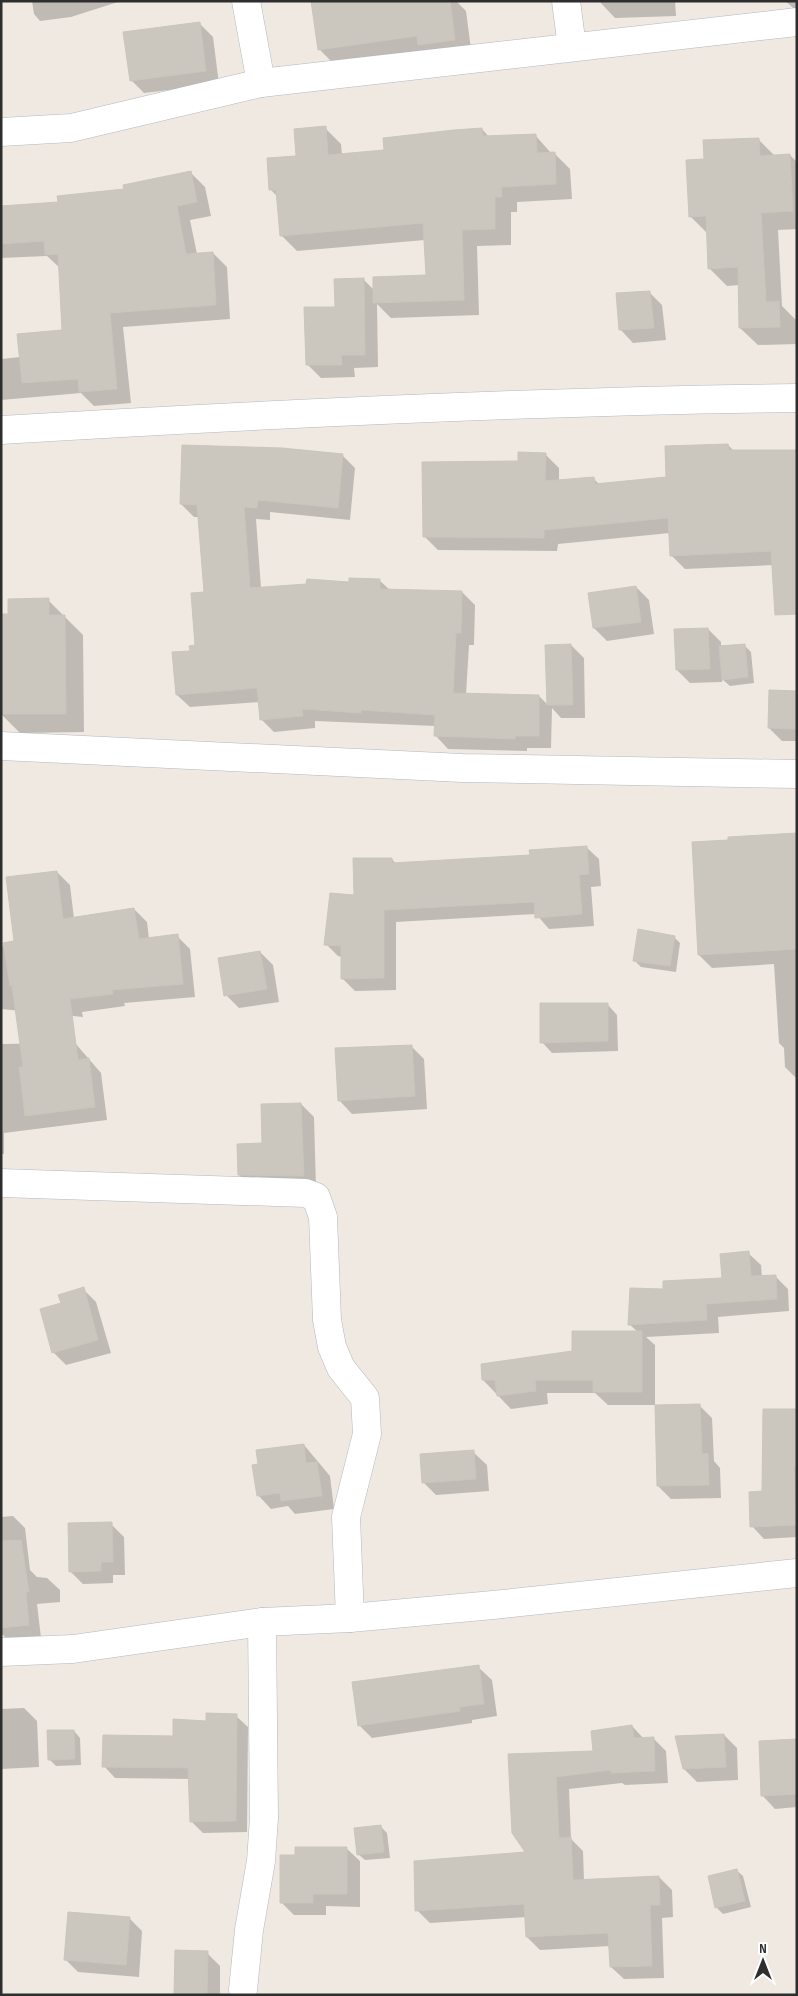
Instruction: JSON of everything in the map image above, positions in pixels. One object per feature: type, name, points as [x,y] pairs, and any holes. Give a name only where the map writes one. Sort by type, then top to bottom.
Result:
[{"type":"street","points":[[246,1],[261,83]]},
{"type":"street","points":[[566,1],[572,47]]},
{"type":"street","points":[[1,132],[71,128],[261,83],[797,22]]},
{"type":"street","points":[[1,430],[387,409],[552,405],[634,400],[797,398]]},
{"type":"street","points":[[1,746],[462,768],[797,774]]},
{"type":"street","points":[[1,1183],[305,1193],[316,1197],[323,1218],[327,1320],[332,1348],[341,1368],[365,1398],[367,1434],[346,1517],[350,1618]]},
{"type":"street","points":[[1,1652],[73,1648],[262,1622],[350,1618],[493,1605],[797,1573]]},
{"type":"street","points":[[243,1990],[249,1930],[261,1861],[264,1818],[262,1622]]},
{"type":"building","points":[[311,1],[450,1],[455,40],[418,45],[417,36],[318,50]]},
{"type":"building","points":[[200,22],[206,71],[130,81],[123,32]]},
{"type":"building","points":[[326,126],[328,155],[384,150],[383,138],[454,130],[482,128],[483,136],[536,134],[537,153],[555,152],[556,184],[501,187],[502,197],[495,197],[495,229],[462,230],[464,300],[373,303],[373,277],[426,275],[423,223],[280,236],[276,190],[269,190],[267,158],[296,156],[294,129]]},
{"type":"building","points":[[759,138],[760,156],[790,154],[793,211],[761,213],[766,302],[779,301],[780,327],[739,328],[738,267],[708,269],[706,216],[689,217],[686,160],[704,159],[703,140]]},
{"type":"building","points":[[191,171],[197,202],[177,206],[186,254],[213,252],[216,305],[110,313],[117,389],[79,392],[78,379],[22,383],[17,334],[62,330],[58,254],[45,255],[44,241],[1,244],[1,206],[58,202],[57,196],[124,189],[123,185]]},
{"type":"building","points":[[364,278],[365,355],[341,355],[342,365],[306,365],[304,307],[335,307],[334,279]]},
{"type":"building","points":[[650,291],[654,328],[619,330],[616,293]]},
{"type":"building","points":[[728,444],[729,450],[797,450],[797,614],[775,615],[771,551],[670,556],[668,518],[544,530],[544,538],[423,537],[422,462],[518,461],[518,452],[546,453],[545,481],[594,477],[595,484],[666,477],[665,446]]},
{"type":"building","points":[[182,445],[282,448],[343,454],[338,508],[258,500],[257,508],[244,507],[250,588],[306,584],[307,579],[349,582],[349,578],[380,579],[380,589],[462,591],[461,633],[456,633],[453,693],[539,695],[539,736],[515,736],[515,739],[434,736],[435,715],[361,710],[361,713],[302,709],[303,716],[260,720],[257,688],[176,695],[172,652],[190,651],[189,646],[195,645],[191,593],[204,592],[197,505],[180,504]]},
{"type":"building","points":[[636,586],[641,622],[593,628],[588,593]]},
{"type":"building","points":[[49,598],[49,615],[65,615],[66,714],[1,714],[1,614],[8,614],[8,599]]},
{"type":"building","points":[[708,628],[710,669],[676,670],[674,629]]},
{"type":"building","points":[[571,644],[573,705],[547,705],[545,645]]},
{"type":"building","points":[[745,644],[748,677],[722,680],[719,646]]},
{"type":"building","points":[[769,690],[797,691],[797,729],[768,728]]},
{"type":"building","points":[[797,833],[797,949],[698,955],[692,842],[728,840],[728,837]]},
{"type":"building","points":[[587,846],[589,874],[579,875],[582,914],[535,918],[534,902],[384,910],[384,978],[341,979],[341,946],[324,945],[330,893],[354,895],[353,858],[392,858],[392,863],[530,855],[529,850]]},
{"type":"building","points":[[57,871],[63,919],[134,908],[139,939],[178,934],[183,984],[112,990],[113,994],[70,999],[78,1060],[89,1058],[95,1107],[25,1116],[19,1067],[23,1067],[12,985],[10,986],[3,943],[14,941],[6,877]]},
{"type":"building","points":[[638,929],[675,936],[670,966],[633,961]]},
{"type":"building","points":[[260,951],[267,989],[224,996],[218,958]]},
{"type":"building","points":[[540,1003],[608,1003],[608,1041],[540,1043]]},
{"type":"building","points":[[412,1045],[415,1096],[338,1101],[335,1048]]},
{"type":"building","points":[[301,1103],[304,1176],[238,1175],[237,1144],[262,1143],[261,1104]]},
{"type":"building","points":[[749,1251],[751,1276],[776,1275],[777,1299],[706,1304],[707,1320],[628,1325],[630,1288],[663,1289],[663,1281],[722,1278],[720,1254]]},
{"type":"building","points":[[84,1287],[98,1340],[52,1353],[40,1309],[61,1303],[58,1295]]},
{"type":"building","points":[[572,1331],[642,1331],[642,1392],[593,1392],[593,1380],[535,1380],[536,1391],[497,1396],[495,1380],[482,1380],[481,1364],[572,1351]]},
{"type":"building","points":[[700,1404],[702,1454],[708,1453],[709,1485],[657,1486],[655,1405]]},
{"type":"building","points":[[763,1409],[797,1409],[797,1466],[794,1466],[796,1525],[750,1527],[749,1492],[762,1491]]},
{"type":"building","points":[[304,1444],[306,1463],[317,1462],[322,1496],[281,1501],[280,1493],[257,1496],[252,1465],[258,1464],[256,1450]]},
{"type":"building","points":[[474,1450],[476,1479],[422,1483],[420,1454]]},
{"type":"building","points":[[112,1522],[113,1562],[101,1562],[101,1571],[69,1572],[68,1523]]},
{"type":"building","points":[[21,1540],[29,1592],[26,1592],[29,1625],[1,1628],[1,1541]]},
{"type":"building","points":[[479,1665],[484,1704],[459,1707],[460,1711],[358,1726],[352,1682]]},
{"type":"building","points":[[206,1713],[237,1714],[236,1821],[190,1822],[188,1768],[102,1767],[103,1735],[173,1736],[173,1719],[206,1721]]},
{"type":"building","points":[[632,1725],[634,1738],[654,1737],[655,1771],[611,1773],[611,1770],[556,1777],[559,1838],[571,1837],[573,1880],[659,1876],[660,1905],[650,1905],[652,1966],[610,1967],[608,1933],[526,1937],[524,1904],[415,1911],[414,1861],[525,1852],[512,1833],[508,1754],[593,1751],[591,1731]]},
{"type":"building","points":[[47,1730],[74,1730],[75,1759],[48,1760]]},
{"type":"building","points":[[724,1734],[726,1767],[683,1769],[675,1736]]},
{"type":"building","points":[[797,1739],[797,1794],[761,1796],[759,1741]]},
{"type":"building","points":[[381,1825],[384,1852],[357,1855],[354,1828]]},
{"type":"building","points":[[295,1847],[347,1847],[347,1894],[313,1894],[313,1903],[280,1903],[280,1855],[295,1855]]},
{"type":"building","points":[[737,1869],[745,1901],[715,1908],[708,1876]]},
{"type":"building","points":[[68,1912],[130,1917],[126,1965],[64,1960]]},
{"type":"building","points":[[175,1950],[208,1951],[207,1995],[174,1995]]}]
